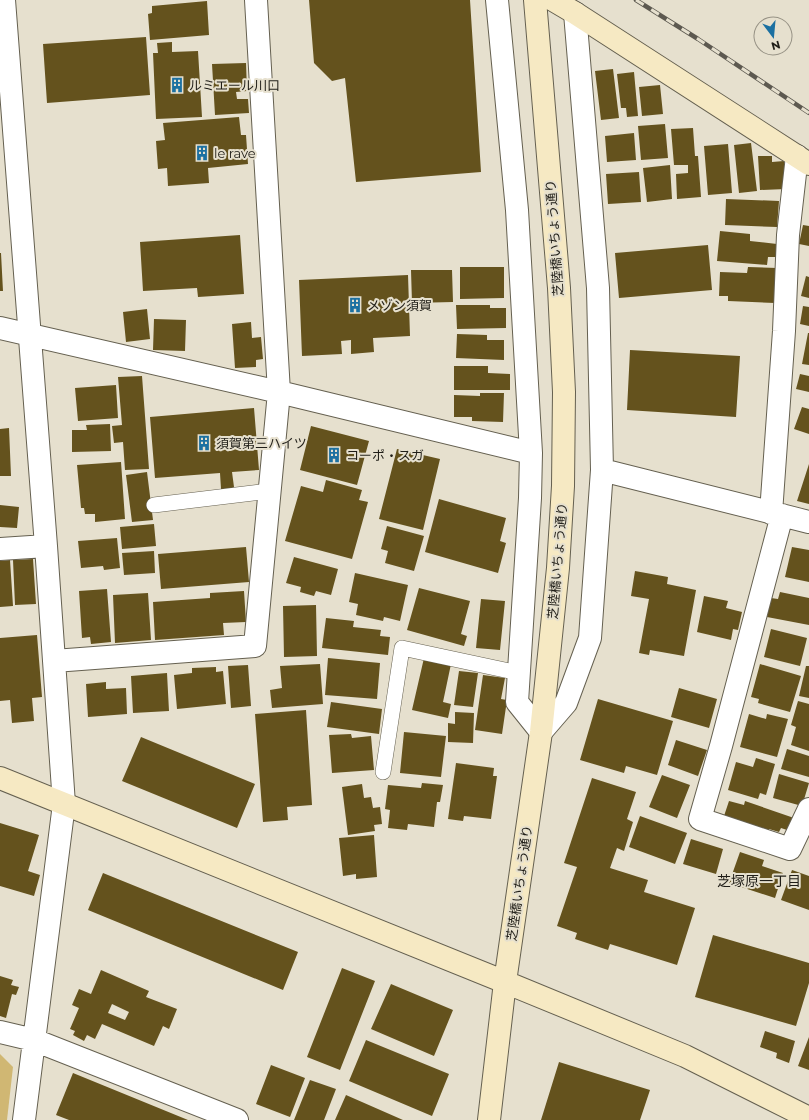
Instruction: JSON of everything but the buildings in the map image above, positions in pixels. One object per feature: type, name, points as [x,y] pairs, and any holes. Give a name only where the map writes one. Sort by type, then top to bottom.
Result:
[{"type":"street","points":[[4,0],[6,94],[30,335],[64,804],[24,1120]]},
{"type":"street","points":[[54,661],[255,646],[279,392],[256,0]]},
{"type":"street","points":[[497,0],[517,210],[531,453],[530,498],[517,702],[541,732],[566,703],[590,638],[602,470],[598,288],[575,13]]},
{"type":"street","name":"芝陸橋いちょう通り","points":[[489,1120],[506,982],[541,732],[558,568],[563,486],[564,392],[559,288],[535,0]]},
{"type":"street","points":[[553,0],[803,160],[788,235],[777,514],[721,746],[700,819],[790,849],[809,809]]},
{"type":"street","points":[[0,328],[279,392],[531,453]]},
{"type":"street","points":[[602,470],[809,522]]},
{"type":"street","points":[[0,549],[46,546]]},
{"type":"street","points":[[0,778],[506,982],[685,1056],[809,1118]]},
{"type":"street","points":[[0,1032],[34,1040],[237,1120]]},
{"type":"lane","points":[[154,505],[269,491]]},
{"type":"lane","points":[[383,772],[402,648],[519,673]]},
{"type":"shaded area","points":[[0,1054],[13,1067],[7,1120],[0,1120]]},
{"type":"railway","points":[[636,0],[698,39],[809,113]]},
{"type":"place","name":"ルミエール川口","points":[[177,85]]},
{"type":"place","name":"le rave","points":[[202,153]]},
{"type":"place","name":"メゾン須賀","points":[[355,305]]},
{"type":"place","name":"須賀第三ハイツ","points":[[204,443]]},
{"type":"place","name":"コーポ・スガ","points":[[334,455]]},
{"type":"district","name":"芝塚原一丁目","points":[[759,881]]}]
